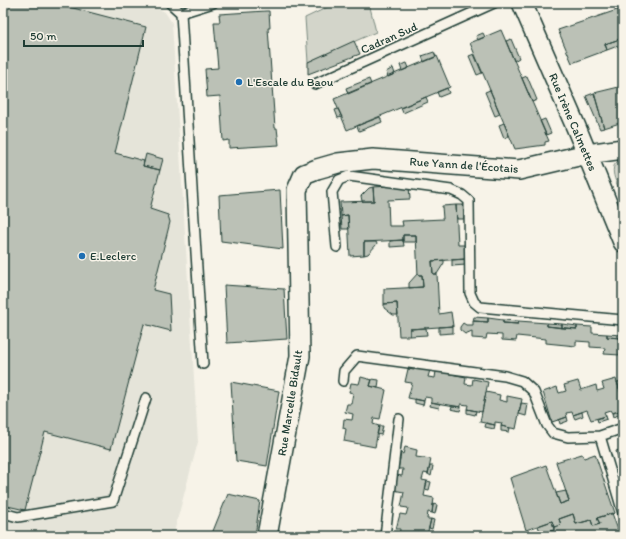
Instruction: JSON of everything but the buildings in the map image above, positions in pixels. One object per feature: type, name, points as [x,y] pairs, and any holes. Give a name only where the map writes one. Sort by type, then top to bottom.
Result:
[{"type":"street","name":"Rue Irène Calmettes","points":[[522,3],[623,242]]},
{"type":"street","name":"Rue Yann de l'Écotais","points":[[304,174],[338,163],[373,159],[519,170],[587,154],[623,149]]},
{"type":"street","name":"Rue Marcelle Bidault","points":[[267,536],[300,356],[297,190],[304,174]]},
{"type":"lane","points":[[170,3],[181,13],[203,364]]},
{"type":"lane","points":[[181,13],[214,3]]},
{"type":"lane","name":"Cadran Sud","points":[[315,84],[494,3]]},
{"type":"lane","points":[[337,248],[332,192],[339,180],[349,176],[451,190],[462,195],[469,201],[470,294],[474,302],[480,307],[623,320]]},
{"type":"lane","points":[[343,381],[344,371],[357,356],[505,376],[522,381],[534,392],[547,425],[553,433],[568,437],[600,436],[623,428]]},
{"type":"lane","points":[[3,513],[18,517],[113,501],[146,398]]},
{"type":"lane","points":[[385,536],[399,419]]},
{"type":"lane","points":[[600,436],[623,513]]},
{"type":"shaded area","name":"E.Leclerc","points":[[3,3],[141,3],[151,5],[165,12],[172,23],[198,442],[173,536],[3,536]]},
{"type":"shaded area","points":[[329,3],[369,3],[376,32],[308,62],[305,18],[328,7]]},
{"type":"shaded area","points":[[623,159],[623,197],[613,170],[617,162]]},
{"type":"place","name":"L'Escale du Baou","points":[[239,82]]},
{"type":"place","name":"E.Leclerc","points":[[82,256]]}]
